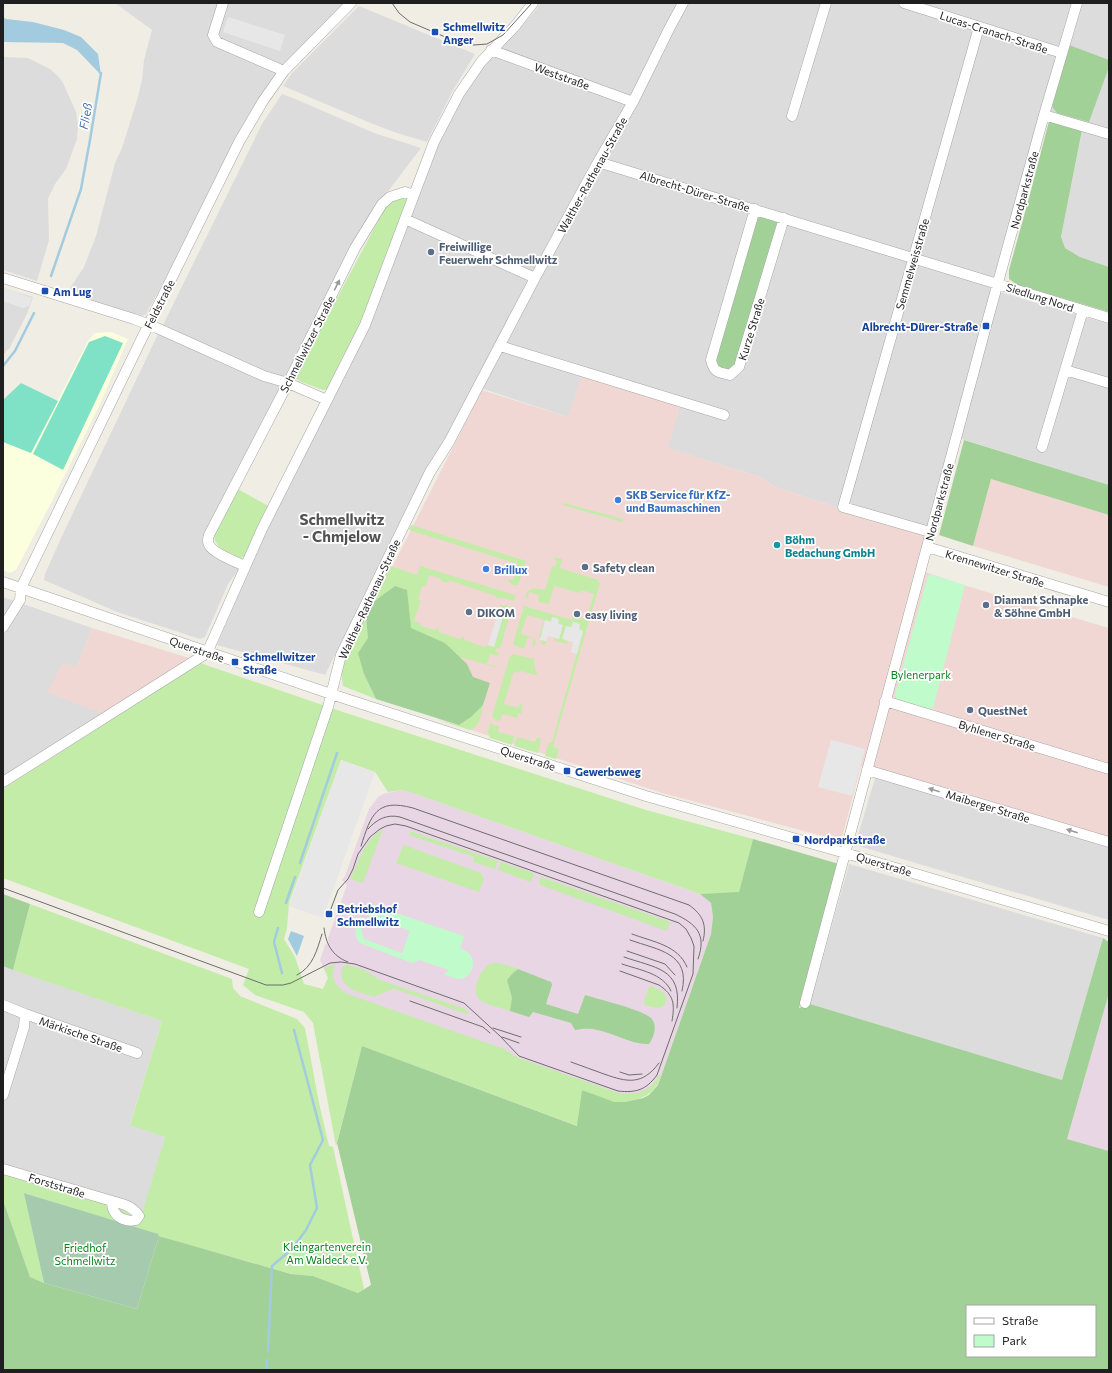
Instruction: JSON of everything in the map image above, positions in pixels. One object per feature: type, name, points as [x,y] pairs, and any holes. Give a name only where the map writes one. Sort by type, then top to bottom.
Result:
[{"type":"street","points":[[223,3],[212,35],[214,39],[217,42],[284,71]]},
{"type":"street","name":"Feldstraße","points":[[3,627],[20,600],[21,588],[148,325],[239,142],[263,101],[284,71],[351,3]]},
{"type":"street","points":[[3,782],[207,653],[245,566],[365,325],[434,142],[446,117],[459,94],[481,62],[516,25],[533,3]]},
{"type":"street","name":"Walther-Rathenau-Straße","points":[[259,912],[328,707],[341,655],[430,472],[449,442],[535,278],[598,162],[633,102],[683,3]]},
{"type":"street","points":[[792,116],[826,3]]},
{"type":"street","name":"Lucas-Cranach-Straße","points":[[904,3],[1062,53]]},
{"type":"street","name":"Nordparkstraße","points":[[805,1003],[930,532],[1044,115],[1077,3]]},
{"type":"street","name":"Semmelweisstraße","points":[[930,532],[843,507],[979,27]]},
{"type":"street","name":"Weststraße","points":[[491,50],[633,102]]},
{"type":"street","points":[[1044,115],[1109,134]]},
{"type":"street","name":"Albrecht-Dürer-Straße","points":[[598,162],[998,283]]},
{"type":"street","name":"Schmellwitzer Straße","points":[[245,566],[214,550],[209,545],[207,539],[288,383],[355,248],[382,204],[390,197],[405,192],[414,194]]},
{"type":"street","name":"Kurze Straße","points":[[755,209],[711,360],[716,371],[730,375],[739,368],[784,218]]},
{"type":"street","points":[[405,219],[535,278]]},
{"type":"street","points":[[3,278],[148,325],[264,376],[288,383],[327,400]]},
{"type":"street","name":"Siedlung Nord","points":[[998,283],[1109,318]]},
{"type":"street","name":"Siedlung Nord","points":[[1042,447],[1083,310]]},
{"type":"street","points":[[500,346],[724,415]]},
{"type":"street","points":[[1065,370],[1109,383]]},
{"type":"street","name":"Krennewitzer Straße","points":[[927,547],[1109,602]]},
{"type":"street","name":"Querstraße","points":[[3,582],[207,653],[646,796],[1109,931]]},
{"type":"street","name":"Byhlener Straße","points":[[885,702],[1109,769]]},
{"type":"street","name":"Maiberger Straße","points":[[867,770],[1109,842]]},
{"type":"street","name":"Märkische Straße","points":[[3,1005],[137,1053]]},
{"type":"street","points":[[3,1095],[24,1027],[25,1014]]},
{"type":"street","name":"Forststraße","points":[[3,1169],[112,1201]]},
{"type":"shaded area","points":[[115,3],[345,3],[273,77],[248,116],[175,261],[146,314],[142,316],[133,315],[66,294],[84,267],[96,236],[115,163],[122,148],[138,97],[142,80],[144,60],[152,30]]},
{"type":"shaded area","points":[[541,3],[1109,3],[1109,267],[1080,257],[1065,248],[1061,237],[1082,131],[1039,118],[1009,228],[990,289],[1109,324],[1109,485],[952,436],[925,536],[775,487],[760,477],[667,448],[680,405],[568,417],[474,386],[445,440],[426,470],[325,675],[217,645],[266,533],[367,328],[449,119],[481,68],[530,17]]},
{"type":"shaded area","points":[[359,6],[475,54],[452,92],[427,142],[373,124],[283,86],[292,73]]},
{"type":"shaded area","points":[[228,17],[285,35],[280,51],[223,32]]},
{"type":"shaded area","points":[[3,57],[28,58],[50,69],[63,83],[76,112],[78,126],[77,139],[66,169],[55,184],[48,199],[49,240],[37,281],[3,270]]},
{"type":"shaded area","points":[[282,94],[374,133],[421,148],[383,198],[285,378],[267,372],[163,325],[262,124]]},
{"type":"shaded area","points":[[3,288],[33,297],[27,314],[10,347],[3,356]]},
{"type":"shaded area","points":[[3,288],[32,298],[29,306],[23,308],[3,301]]},
{"type":"shaded area","points":[[111,332],[128,339],[100,404],[16,570],[10,573],[3,570],[3,442],[31,453],[88,341],[95,333]]},
{"type":"shaded area","points":[[158,334],[281,387],[202,538],[204,548],[239,569],[228,584],[205,637],[200,639],[117,612],[44,580],[45,574],[62,536]]},
{"type":"shaded area","points":[[582,374],[680,405],[668,448],[760,477],[775,487],[925,536],[917,569],[963,585],[1109,628],[1109,840],[861,766],[841,841],[662,793],[438,719],[346,658],[482,390],[568,417]]},
{"type":"shaded area","points":[[991,479],[1109,515],[1109,587],[973,546]]},
{"type":"shaded area","points":[[3,597],[92,628],[77,667],[103,714],[3,777]]},
{"type":"shaded area","points":[[499,609],[505,610],[494,647],[488,645]]},
{"type":"shaded area","points":[[552,617],[559,619],[558,624],[563,625],[559,639],[548,636],[546,641],[540,640],[545,620],[551,622]]},
{"type":"shaded area","points":[[573,622],[580,624],[579,629],[583,631],[577,654],[571,652],[573,642],[562,639],[566,626],[571,627]]},
{"type":"shaded area","points":[[92,628],[189,658],[103,714],[47,692],[63,663],[77,667]]},
{"type":"shaded area","points":[[831,740],[865,749],[852,796],[818,787]]},
{"type":"shaded area","points":[[341,760],[375,772],[323,918],[289,906]]},
{"type":"shaded area","points":[[876,775],[1109,845],[1109,920],[855,845]]},
{"type":"shaded area","points":[[400,790],[410,792],[700,894],[711,903],[713,917],[711,934],[658,1085],[625,1102],[323,989],[328,978],[320,960],[325,945],[329,943],[328,938],[347,885],[342,880],[345,876],[369,809],[378,797],[383,794]]},
{"type":"shaded area","points":[[849,864],[1103,938],[1062,1080],[810,1004]]},
{"type":"shaded area","points":[[3,966],[162,1021],[130,1124],[165,1137],[143,1214],[3,1173]]},
{"type":"shaded area","points":[[1109,993],[1109,1151],[1067,1139]]},
{"type":"green space","points":[[1069,45],[1109,60],[1109,67],[1089,122],[1057,113],[1053,108],[1052,102]]},
{"type":"green space","points":[[1049,121],[1082,130],[1061,237],[1065,248],[1080,257],[1109,267],[1109,312],[1016,284],[1009,279],[1009,270]]},
{"type":"green space","points":[[400,196],[408,198],[360,324],[329,389],[323,390],[299,381],[296,378],[296,375],[385,208],[390,200]]},
{"type":"green space","points":[[758,213],[781,221],[738,365],[730,371],[719,368],[716,358]]},
{"type":"green space","points":[[105,336],[123,343],[63,470],[33,454],[89,342]]},
{"type":"green space","points":[[21,383],[58,401],[31,453],[3,442],[3,400]]},
{"type":"green space","points":[[964,440],[1109,485],[1109,515],[991,479],[973,546],[939,535]]},
{"type":"green space","points":[[238,489],[270,507],[245,556],[241,558],[220,548],[215,541],[214,536]]},
{"type":"green space","points":[[564,503],[623,519],[622,522],[563,505]]},
{"type":"green space","points":[[411,525],[526,561],[518,585],[513,585],[508,581],[508,579],[513,580],[518,564],[409,530]]},
{"type":"green space","points":[[554,557],[562,559],[560,568],[598,580],[600,583],[553,746],[559,750],[556,759],[545,756],[548,744],[552,742],[583,631],[566,626],[562,639],[568,641],[567,644],[553,640],[554,637],[559,639],[563,625],[545,620],[540,639],[539,637],[544,620],[527,615],[521,634],[534,638],[536,643],[534,646],[532,645],[534,639],[528,637],[524,649],[513,644],[524,606],[572,620],[573,616],[586,620],[594,594],[581,590],[580,593],[554,586],[549,604],[538,602],[539,595],[529,592],[528,599],[525,597],[526,593],[530,589],[536,588],[545,590],[552,566],[555,567],[557,561],[554,560]]},
{"type":"green space","points":[[391,566],[417,575],[420,566],[515,595],[514,601],[504,598],[495,598],[496,596],[448,580],[449,583],[441,581],[440,578],[429,575],[426,586],[422,586],[418,599],[421,600],[414,621],[420,623],[421,626],[434,630],[436,628],[439,629],[439,632],[460,639],[464,637],[465,640],[484,647],[488,645],[493,647],[505,611],[499,609],[501,605],[512,607],[500,649],[497,648],[495,651],[499,653],[498,656],[490,654],[487,664],[495,667],[457,656],[445,643],[411,629],[410,624],[372,603]]},
{"type":"green space","name":"Bylenerpark","points":[[932,575],[965,585],[932,712],[898,701],[895,695],[927,579]]},
{"type":"green space","points":[[395,586],[407,590],[411,628],[445,643],[467,664],[473,677],[490,683],[483,705],[471,717],[459,725],[376,699],[364,674],[358,653],[368,638],[366,616],[372,603]]},
{"type":"green space","points":[[366,616],[368,638],[364,674],[376,699],[343,686],[341,673],[345,659]]},
{"type":"green space","points":[[541,640],[546,641],[545,645],[543,645]]},
{"type":"green space","points":[[513,654],[534,659],[537,674],[520,671],[520,673],[514,671],[504,704],[519,708],[520,704],[523,705],[521,714],[518,713],[517,718],[502,714],[501,720],[498,721],[492,716],[510,656]]},
{"type":"green space","points":[[200,663],[343,712],[646,810],[753,839],[739,893],[700,894],[410,792],[400,790],[388,792],[375,772],[341,760],[289,903],[287,928],[284,939],[295,957],[304,984],[323,989],[328,978],[324,968],[335,964],[333,978],[337,985],[348,994],[504,1049],[518,1058],[618,1093],[631,1094],[642,1092],[651,1086],[659,1075],[661,1076],[654,1089],[647,1095],[638,1099],[619,1102],[606,1100],[582,1090],[578,1126],[362,1046],[336,1146],[313,1023],[304,1012],[255,995],[243,985],[249,969],[3,878],[3,789]]},
{"type":"green space","points":[[483,705],[481,717],[478,723],[470,730],[438,720],[459,725],[471,717]]},
{"type":"green space","points":[[490,723],[499,727],[498,732],[514,736],[512,745],[490,738],[488,732]]},
{"type":"green space","points":[[517,737],[535,742],[537,737],[541,739],[538,753],[514,746]]},
{"type":"green space","points":[[383,829],[363,883],[350,879],[366,846],[376,834]]},
{"type":"green space","points":[[410,831],[498,861],[495,869],[473,862],[474,857],[409,835]]},
{"type":"green space","points":[[753,839],[839,864],[799,1008],[810,1004],[1062,1080],[1103,938],[1109,942],[1109,993],[1067,1139],[1109,1151],[1109,1370],[3,1370],[3,1200],[30,1277],[44,1283],[137,1309],[159,1236],[291,1274],[313,1276],[358,1293],[371,1285],[337,1143],[362,1046],[577,1126],[582,1090],[614,1102],[625,1102],[643,1098],[649,1095],[658,1085],[711,934],[713,917],[711,903],[700,894],[739,892]]},
{"type":"green space","points":[[404,845],[481,873],[484,879],[479,892],[396,863]]},
{"type":"green space","points":[[501,862],[535,874],[530,882],[498,870]]},
{"type":"green space","points":[[541,877],[670,922],[667,931],[540,885],[539,882]]},
{"type":"green space","points":[[3,894],[30,904],[13,970],[3,966]]},
{"type":"green space","name":"Kleingartenverein Am Waldeck e.V.","points":[[30,904],[232,979],[233,988],[240,996],[297,1019],[305,1028],[319,1103],[329,1146],[333,1147],[364,1289],[358,1293],[313,1276],[292,1274],[179,1242],[25,1193],[44,1283],[30,1277],[3,1200],[3,1173],[142,1214],[165,1137],[130,1125],[162,1021],[13,970]]},
{"type":"green space","points":[[373,905],[464,936],[460,948],[471,956],[473,965],[471,972],[466,977],[459,979],[455,978],[444,974],[449,970],[419,960],[412,963],[360,943],[355,933],[360,917],[366,919],[367,923],[361,930],[364,939],[402,953],[410,931],[362,913],[368,906]]},
{"type":"green space","points":[[496,963],[518,969],[507,980],[512,998],[510,1011],[486,1003],[480,1000],[477,996],[476,986],[480,975],[486,967]]},
{"type":"green space","points":[[350,965],[366,971],[380,980],[465,1009],[469,1013],[466,1014],[395,989],[374,997],[355,991],[345,984],[342,979],[341,973],[343,966]]},
{"type":"green space","points":[[518,969],[551,982],[552,985],[546,1004],[578,1014],[585,995],[630,1008],[646,1015],[651,1018],[655,1027],[654,1035],[651,1041],[649,1044],[636,1043],[594,1029],[575,1030],[571,1023],[533,1012],[529,1017],[510,1011],[512,998],[507,980]]},
{"type":"green space","points":[[651,986],[660,990],[666,995],[665,1004],[660,1008],[645,1005],[644,1001],[649,987]]},
{"type":"green space","name":"Friedhof Schmellwitz","points":[[24,1193],[158,1234],[159,1236],[137,1309],[44,1283]]},
{"type":"water","points":[[3,17],[6,19],[33,22],[64,30],[81,37],[98,54],[101,75],[77,50],[63,43],[3,42]]},
{"type":"water","points":[[291,931],[304,936],[297,956],[288,939]]},
{"type":"waterway","name":"Fließ","points":[[51,276],[81,189],[101,73]]},
{"type":"waterway","name":"Fließ","points":[[3,366],[15,351],[34,313]]},
{"type":"waterway","points":[[300,863],[337,753]]},
{"type":"waterway","points":[[286,903],[295,877]]},
{"type":"waterway","points":[[278,928],[274,942],[282,973]]},
{"type":"waterway","points":[[268,1351],[272,1266],[292,1249],[306,1230],[317,1208],[310,1165],[323,1140],[294,1030]]},
{"type":"waterway","points":[[267,1360],[267,1370]]},
{"type":"tram line","points":[[392,3],[399,13],[410,22],[457,42],[474,45],[487,44],[503,35],[532,3]]},
{"type":"tram line","points":[[361,846],[372,818],[383,807],[401,805],[413,808],[689,905],[698,913],[703,921],[703,941]]},
{"type":"tram line","points":[[368,829],[382,818],[391,816],[400,817],[675,914],[689,922],[698,931],[701,943],[698,959]]},
{"type":"tram line","points":[[3,888],[266,985],[283,985],[291,983],[330,963],[341,962],[355,964],[464,1003],[500,1036],[519,1056],[618,1091],[635,1091],[645,1087],[657,1075],[693,974],[694,946],[686,929],[679,923],[406,826],[395,824],[380,829],[370,837],[358,854],[348,879],[338,890],[329,914]]},
{"type":"tram line","points":[[324,928],[326,939],[331,949],[334,953],[348,962]]},
{"type":"tram line","points":[[297,975],[311,963],[322,934]]},
{"type":"tram line","points":[[632,934],[664,945],[671,949],[678,954],[687,967]]},
{"type":"tram line","points":[[630,940],[670,955],[677,961],[682,968],[682,991]]},
{"type":"tram line","points":[[627,951],[665,964],[675,975]]},
{"type":"tram line","points":[[624,957],[656,967],[671,977],[675,985],[677,995],[677,1008]]},
{"type":"tram line","points":[[622,964],[643,970],[656,976],[662,980],[671,991]]},
{"type":"tram line","points":[[620,971],[659,985],[668,992],[673,1005],[672,1021]]},
{"type":"tram line","points":[[410,1001],[483,1027],[490,1033]]},
{"type":"tram line","points":[[493,1028],[521,1037]]},
{"type":"tram line","points":[[502,1037],[519,1043]]},
{"type":"tram line","points":[[571,1062],[612,1077],[627,1080],[640,1079],[646,1076],[659,1063]]},
{"type":"tram line","points":[[620,1072],[629,1075],[642,1074]]},
{"type":"place","name":"Schmellwitz Anger","points":[[435,32]]},
{"type":"place","name":"Freiwillige Feuerwehr Schmellwitz","points":[[431,252]]},
{"type":"place","name":"Am Lug","points":[[45,291]]},
{"type":"place","name":"Albrecht-Dürer-Straße","points":[[986,326]]},
{"type":"place","name":"SKB Service für KfZ- und Baumaschinen","points":[[618,500]]},
{"type":"place","name":"Böhm Bedachung GmbH","points":[[777,545]]},
{"type":"place","name":"Safety clean","points":[[585,567]]},
{"type":"place","name":"Brillux","points":[[486,569]]},
{"type":"place","name":"Diamant Schnapke & Söhne GmbH","points":[[986,605]]},
{"type":"place","name":"DIKOM","points":[[469,612]]},
{"type":"place","name":"easy living","points":[[577,614]]},
{"type":"place","name":"Schmellwitzer Straße","points":[[235,662]]},
{"type":"place","name":"QuestNet","points":[[970,710]]},
{"type":"place","name":"Gewerbeweg","points":[[567,771]]},
{"type":"place","name":"Nordparkstraße","points":[[796,839]]},
{"type":"place","name":"Betriebshof Schmellwitz","points":[[329,914]]},
{"type":"district","name":"Schmellwitz - Chmjelow","points":[[342,528]]}]
